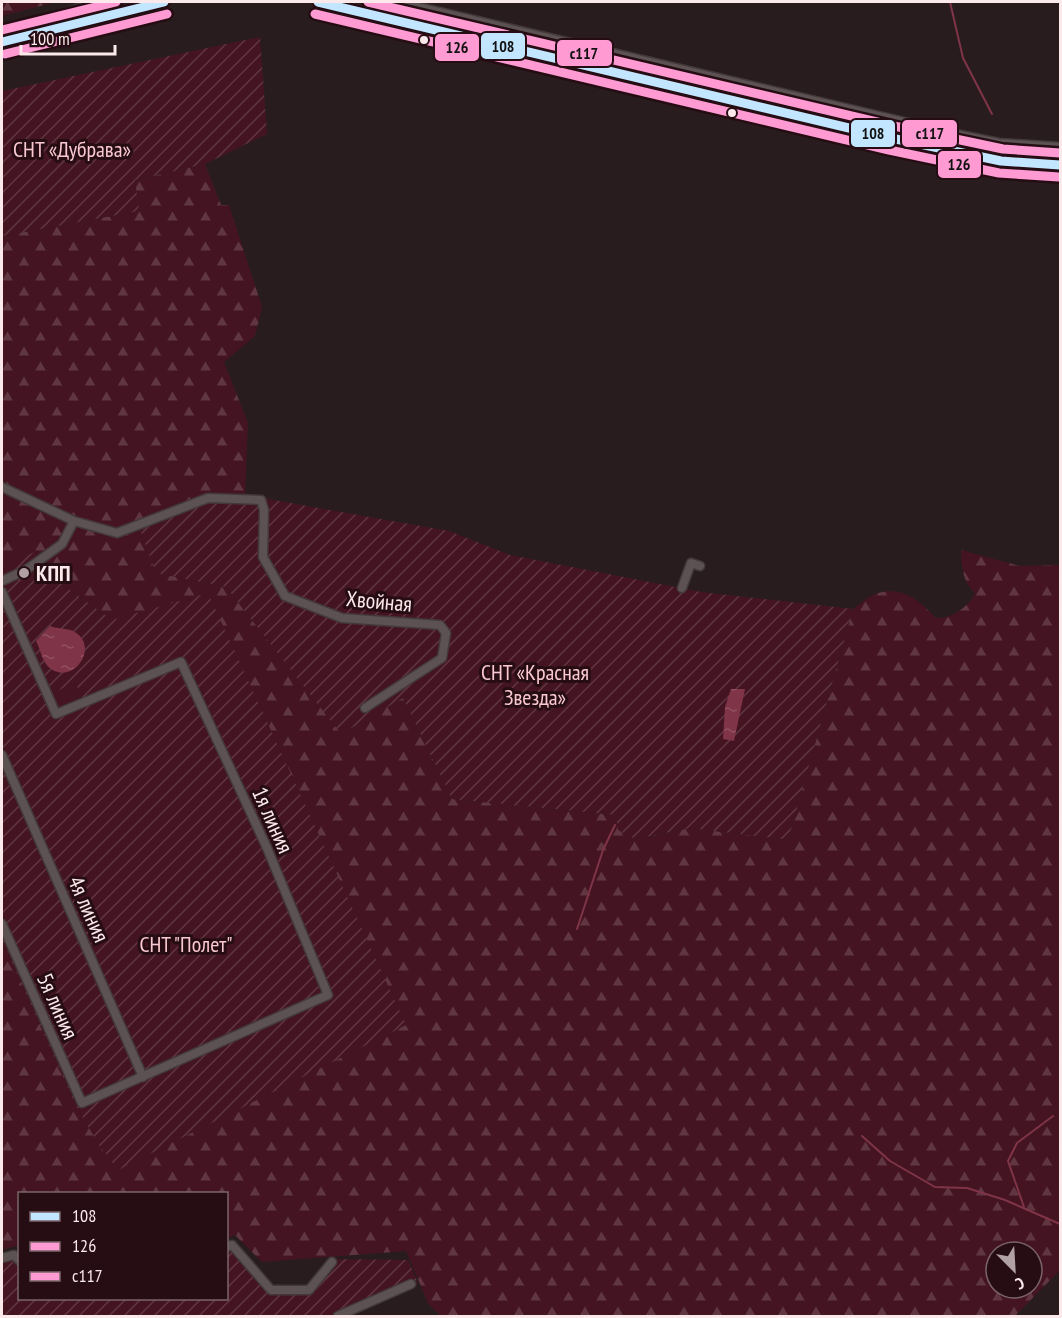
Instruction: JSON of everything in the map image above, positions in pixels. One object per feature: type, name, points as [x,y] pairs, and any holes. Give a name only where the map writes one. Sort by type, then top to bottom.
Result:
[{"type":"main road","points":[[2,42],[164,2]]},
{"type":"main road","points":[[318,2],[891,138],[1001,162],[1060,165]]},
{"type":"street","points":[[93,19],[88,16],[88,9],[96,2]]},
{"type":"street","points":[[2,37],[96,2]]},
{"type":"street","points":[[397,2],[955,134],[999,143],[1060,147]]},
{"type":"street","points":[[2,487],[74,522],[62,544],[26,570],[2,581]]},
{"type":"street","name":"Хвойная","points":[[74,522],[117,533],[208,498],[261,500],[264,510],[263,557],[285,596],[342,618],[440,625],[446,633],[442,658],[365,708]]},
{"type":"street","points":[[682,588],[691,563],[700,566]]},
{"type":"street","name":"1я линия","points":[[2,592],[56,714],[182,662],[267,848],[328,995],[143,1077]]},
{"type":"street","name":"4я линия","points":[[2,755],[143,1077]]},
{"type":"street","name":"5я линия","points":[[2,924],[82,1103],[143,1077]]},
{"type":"street","points":[[228,1246],[232,1245],[271,1290],[309,1290],[332,1262]]},
{"type":"street","points":[[2,1258],[14,1255],[18,1259]]},
{"type":"street","points":[[338,1317],[411,1284]]},
{"type":"green space","points":[[2,2],[56,2],[2,16]]},
{"type":"green space","name":"СНТ «Дубрава»","points":[[260,37],[267,134],[205,164],[135,180],[139,211],[2,236],[2,91]]},
{"type":"green space","points":[[205,164],[221,205],[229,205],[262,307],[255,336],[224,362],[248,423],[245,495],[186,504],[156,573],[226,587],[341,733],[403,698],[452,799],[616,815],[636,839],[690,828],[788,840],[853,609],[875,594],[887,591],[910,596],[936,618],[953,614],[964,607],[975,593],[965,578],[961,550],[1020,566],[1060,565],[1060,1270],[1044,1286],[1044,1240],[984,1240],[984,1300],[1031,1300],[1015,1316],[441,1316],[428,1303],[406,1251],[262,1262],[235,1235],[228,1238],[228,1192],[18,1192],[18,1245],[2,1250],[2,940],[76,1106],[118,1169],[218,1119],[112,620],[63,585],[36,551],[2,569],[2,236],[138,211],[135,180]]},
{"type":"green space","name":"СНТ «Красная Звезда»","points":[[245,495],[449,531],[510,555],[701,592],[853,609],[788,840],[690,828],[635,839],[618,830],[616,815],[452,799],[403,698],[341,734],[226,587],[156,573],[138,524],[186,504]]},
{"type":"green space","name":"СНТ \"Полет\"","points":[[36,551],[63,585],[112,620],[208,593],[406,1025],[118,1170],[99,1145],[76,1106],[2,940],[2,569]]},
{"type":"green space","points":[[75,682],[82,698],[58,709],[51,694]]},
{"type":"green space","points":[[235,1242],[275,1289],[312,1288],[333,1259],[408,1260],[418,1283],[341,1316],[2,1316],[2,1255],[15,1251],[18,1252],[18,1300],[228,1300],[228,1245]]},
{"type":"water","points":[[50,626],[73,631],[81,637],[84,645],[82,661],[69,672],[51,669],[42,656],[36,641]]},
{"type":"water","points":[[731,689],[745,689],[734,741],[723,739],[725,707]]},
{"type":"waterway","points":[[950,2],[963,58],[992,114]]},
{"type":"waterway","points":[[577,929],[603,850],[615,825]]},
{"type":"waterway","points":[[1024,1207],[1008,1161],[1017,1143],[1053,1116]]},
{"type":"waterway","points":[[862,1136],[890,1161],[935,1187],[967,1188],[1005,1200],[1060,1224]]},
{"type":"transit line","name":"с117","points":[[2,30],[116,2]]},
{"type":"transit line","name":"108","points":[[2,42],[164,2]]},
{"type":"transit line","name":"108","points":[[318,2],[891,138],[1001,161],[1060,165]]},
{"type":"transit line","name":"с117","points":[[368,2],[894,126],[1003,149],[1060,153]]},
{"type":"transit line","name":"126","points":[[5,54],[167,14]]},
{"type":"transit line","name":"126","points":[[315,14],[889,150],[999,173],[1059,177]]},
{"type":"place","name":"КПП","points":[[24,573]]}]
